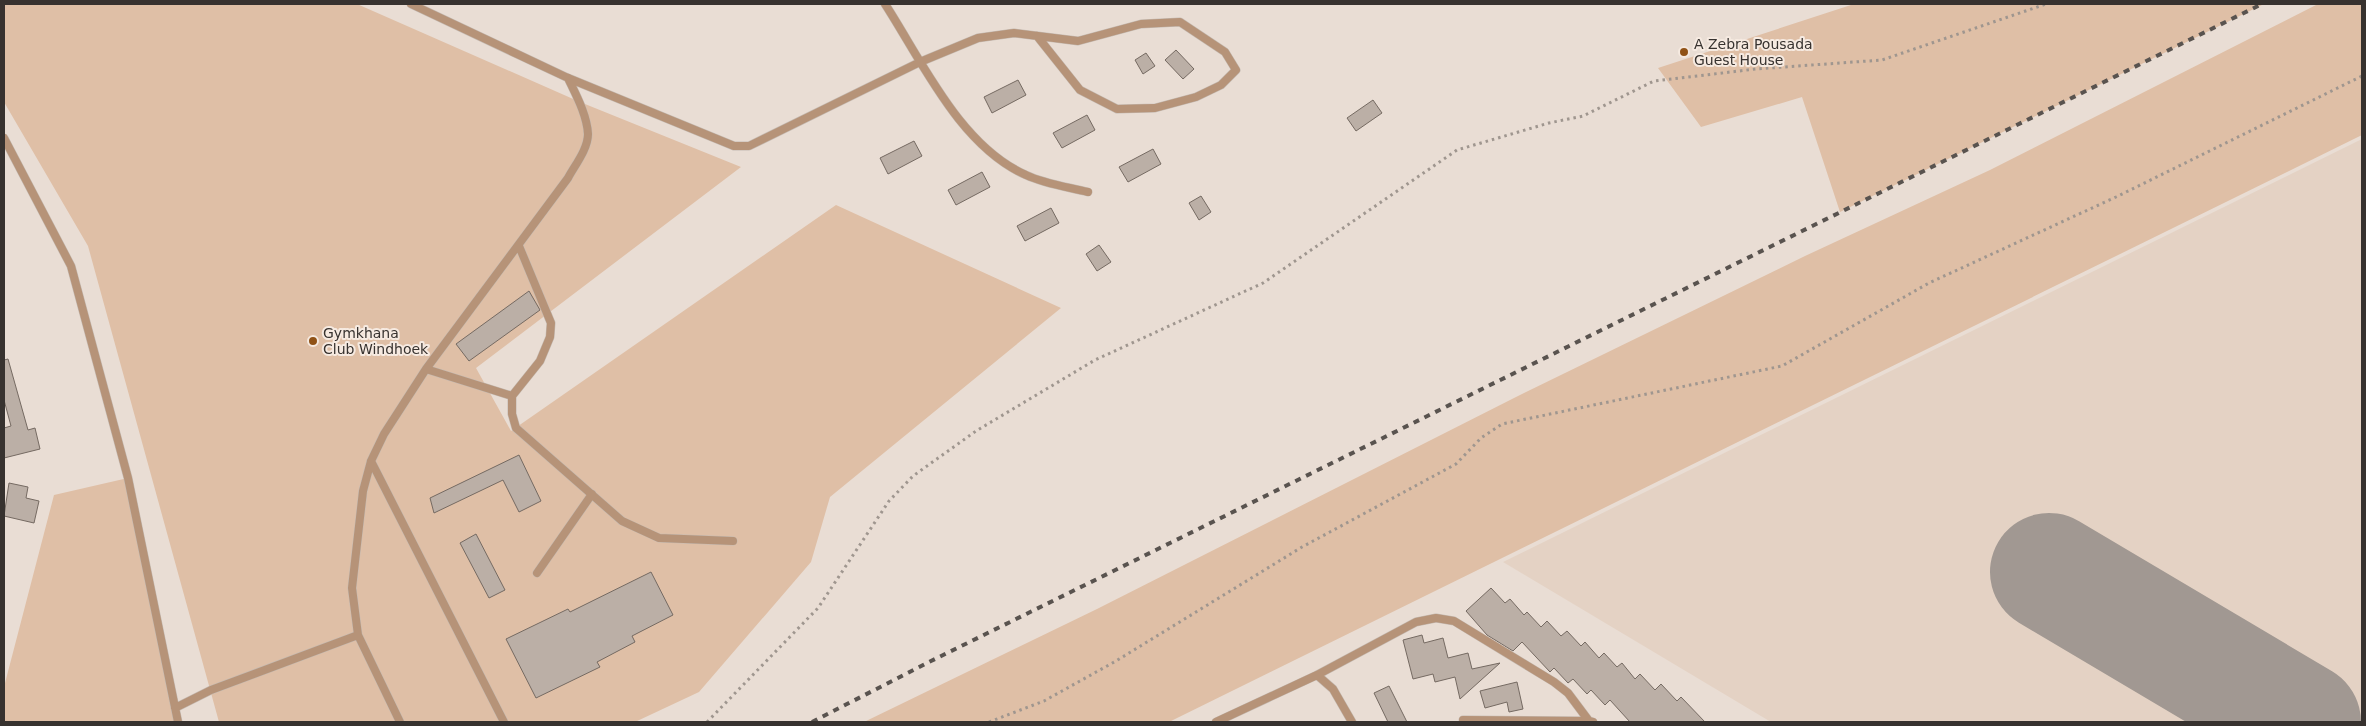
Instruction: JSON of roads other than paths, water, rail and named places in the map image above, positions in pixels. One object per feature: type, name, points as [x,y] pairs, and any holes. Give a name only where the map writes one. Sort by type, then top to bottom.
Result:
[{"type":"lane","points":[[411,4],[568,78],[734,146],[749,146],[920,62],[978,38],[1014,33],[1078,40],[1141,24],[1180,22],[1226,52],[1236,70],[1221,85],[1196,97],[1155,108],[1117,109],[1080,90],[1037,36]]},
{"type":"lane","points":[[885,4],[920,62],[966,129],[989,152],[1026,175],[1088,192]]},
{"type":"lane","points":[[400,722],[358,635],[352,588],[363,491],[371,461],[384,434],[426,369],[519,246],[568,178],[584,150],[588,135],[580,102],[568,78]]},
{"type":"lane","points":[[4,138],[71,266],[128,478],[178,722]]},
{"type":"lane","points":[[519,246],[551,323],[550,337],[540,361],[512,396],[512,414],[516,428],[622,521],[659,538],[732,541]]},
{"type":"lane","points":[[426,369],[512,396]]},
{"type":"lane","points":[[371,461],[504,722]]},
{"type":"lane","points":[[538,573],[592,494]]},
{"type":"lane","points":[[1216,722],[1317,675],[1416,622],[1436,618],[1448,619],[1554,682],[1568,694],[1591,722]]},
{"type":"lane","points":[[175,708],[211,690],[358,635]]},
{"type":"lane","points":[[1317,675],[1333,689],[1352,722]]},
{"type":"lane","points":[[1464,720],[1591,722]]},
{"type":"railway","points":[[812,722],[931,661],[2262,4]]},
{"type":"place","name":"A Zebra Pousada Guest House","points":[[1684,52]]},
{"type":"place","name":"Gymkhana Club Windhoek","points":[[313,341]]}]
